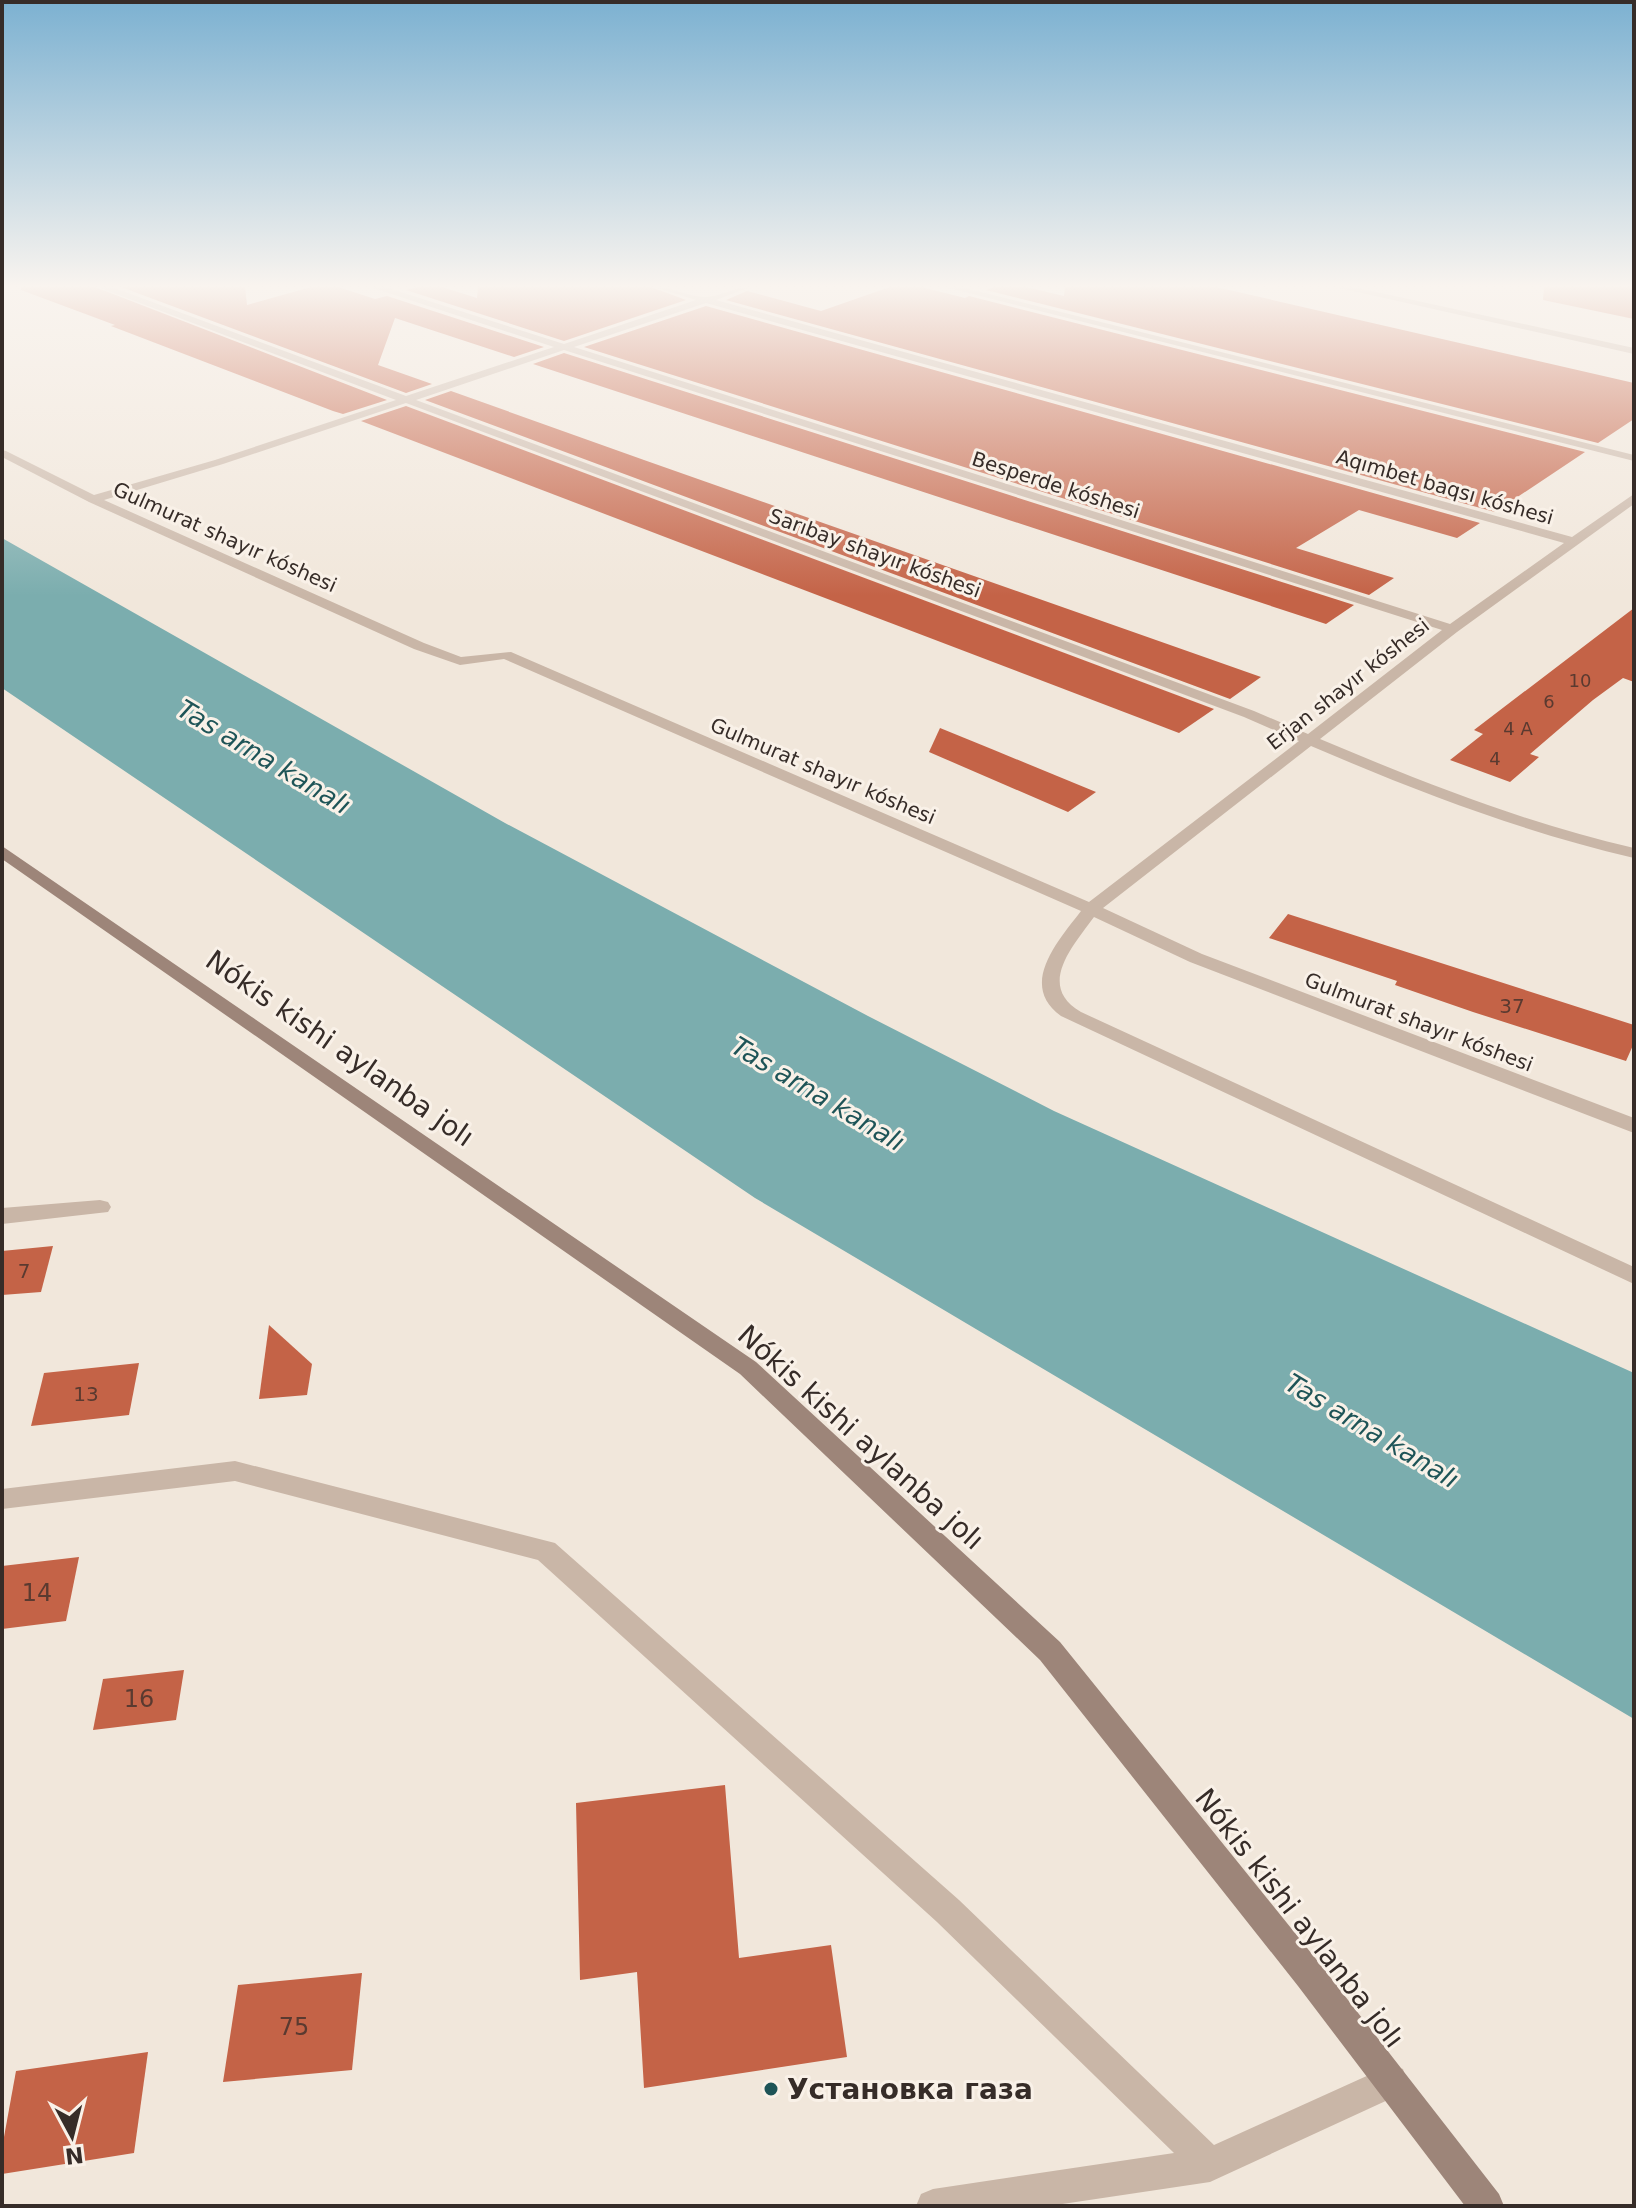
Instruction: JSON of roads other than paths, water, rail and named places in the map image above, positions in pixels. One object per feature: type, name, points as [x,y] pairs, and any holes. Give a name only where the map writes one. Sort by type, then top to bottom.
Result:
[{"type":"main road","name":"Nókis kishi aylanba jolı","points":[[2,851],[748,1368],[1050,1651],[1309,1975],[1487,2206]]},
{"type":"street","name":"Sarıbay shayır kóshesi","points":[[381,390],[1234,708],[1437,794],[1591,843],[1634,853]]},
{"type":"street","points":[[93,499],[219,462],[432,390]]},
{"type":"street","name":"Besperde kóshesi","points":[[700,390],[1452,629]]},
{"type":"street","name":"Aqımbet baqsı kóshesi","points":[[1029,390],[1575,542]]},
{"type":"street","points":[[1362,390],[1634,458]]},
{"type":"street","name":"Gulmurat shayır kóshesi","points":[[2,453],[93,499],[419,646],[460,661],[506,655],[1091,909],[1196,958],[1634,1126]]},
{"type":"street","name":"Erjan shayır kóshesi","points":[[1634,498],[1452,629],[1091,909],[1051,970],[1051,990],[1058,1005],[1108,1032],[1634,1276]]},
{"type":"street","points":[[2,1216],[100,1207]]},
{"type":"street","points":[[2,1499],[235,1471],[546,1551],[948,1911],[1210,2165]]},
{"type":"street","points":[[933,2206],[1210,2165],[1391,2081]]},
{"type":"water","name":"Tas arna kanalı","points":[[2,538],[505,823],[868,1016],[1054,1111],[1634,1373],[1634,1719],[755,1198],[2,688]]},
{"type":"place","name":"Установка газа","points":[[771,2089]]}]
